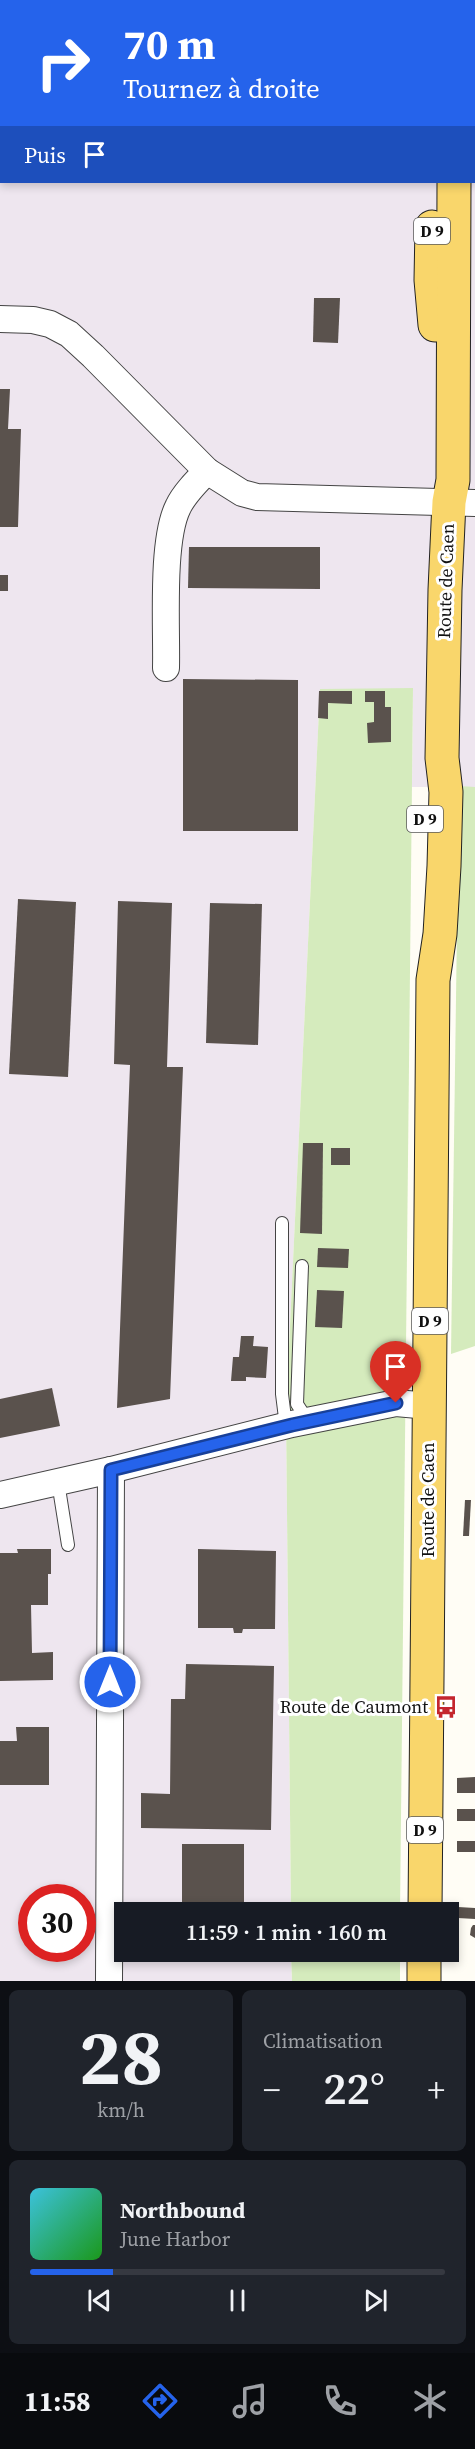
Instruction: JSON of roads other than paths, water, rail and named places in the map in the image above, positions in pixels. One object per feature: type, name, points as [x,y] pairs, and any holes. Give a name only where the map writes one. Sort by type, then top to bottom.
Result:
[{"type":"main road","name":"Route de Caen","points":[[432,183],[431,280],[452,502]]},
{"type":"main road","name":"Route de Caen","points":[[425,1902],[433,980],[425,934],[424,858],[428,536],[452,502],[454,183]]},
{"type":"main road","points":[[424,1962],[424,1981]]},
{"type":"street","points":[[0,319],[42,322],[69,334],[207,471],[242,494],[257,497],[452,502]]},
{"type":"street","points":[[166,668],[168,555],[171,527],[183,498],[207,471]]},
{"type":"street","points":[[0,1495],[297,1424],[396,1403],[429,1406]]},
{"type":"street","points":[[109,1981],[111,1470]]},
{"type":"lane","points":[[282,1223],[282,1394],[297,1424]]},
{"type":"lane","points":[[297,1424],[302,1266]]},
{"type":"lane","points":[[58,1482],[68,1545]]},
{"type":"place","name":"Route de Caumont","points":[[446,1707]]}]
